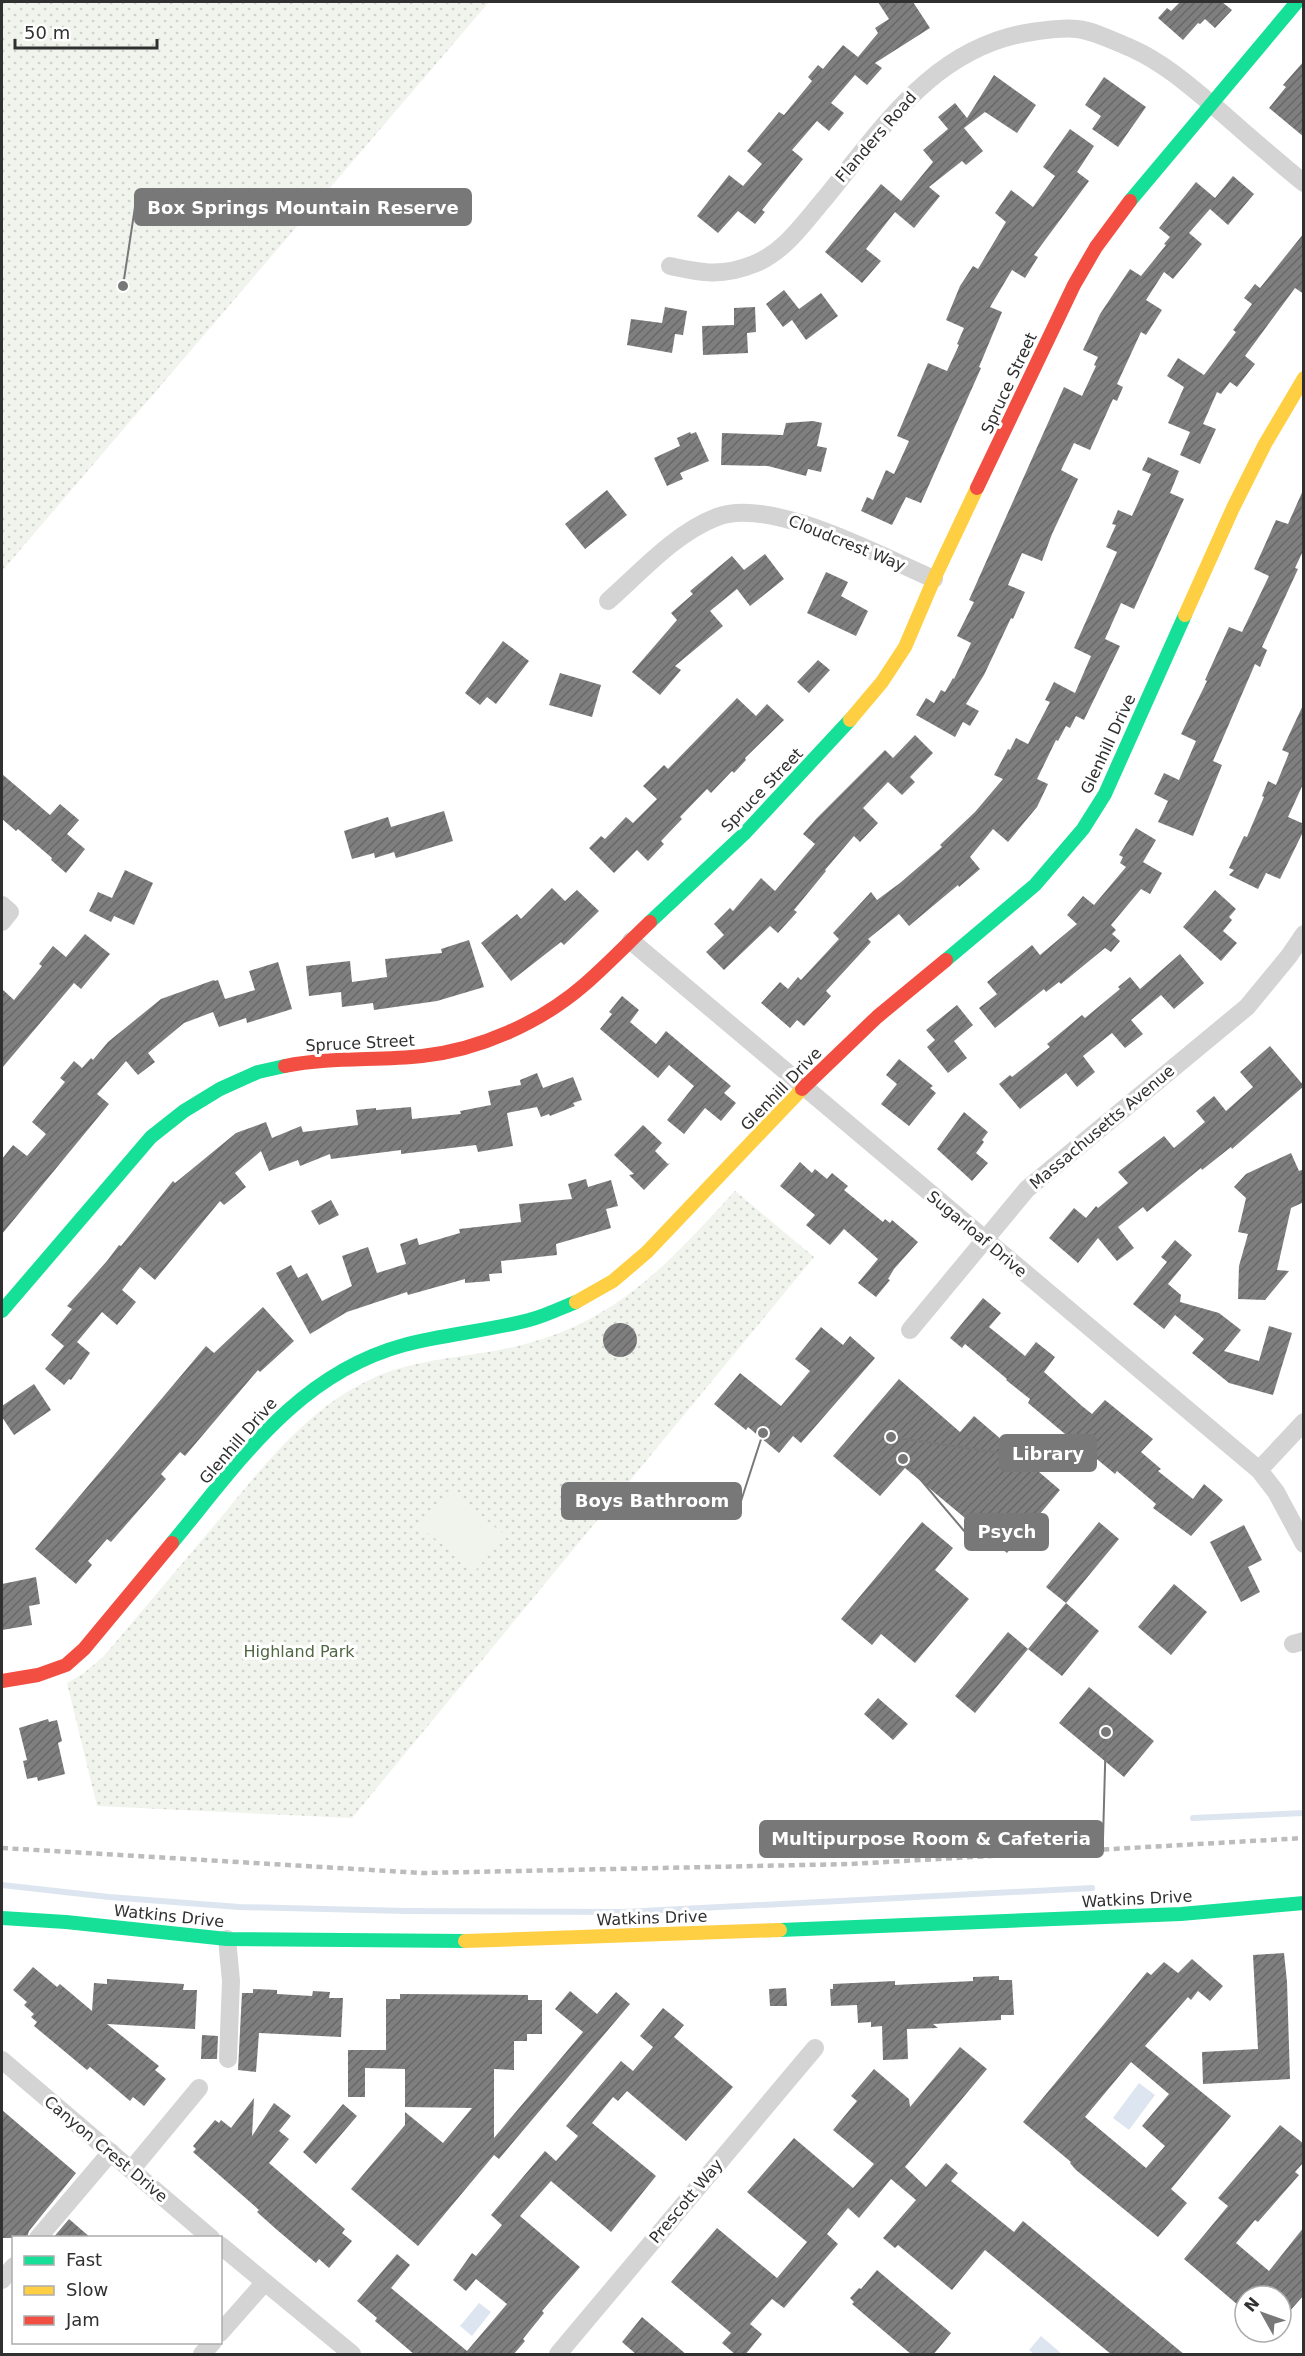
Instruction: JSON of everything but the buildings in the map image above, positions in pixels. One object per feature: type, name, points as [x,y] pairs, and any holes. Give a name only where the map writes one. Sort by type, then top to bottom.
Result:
[{"type":"street","name":"Spruce Street","points":[[2,1311],[133,1156],[170,1120],[207,1095],[260,1071],[298,1063],[441,1054],[468,1047],[516,1028],[553,1007],[582,986],[744,834],[862,706],[882,682],[905,647],[934,579],[1074,285],[1096,247],[1122,211],[1210,104],[1298,2]]},
{"type":"street","name":"Flanders Road","points":[[670,266],[708,274],[731,271],[771,256],[796,232],[907,99],[941,69],[974,49],[1010,35],[1054,29],[1079,29],[1106,38],[1165,67],[1304,183]]},
{"type":"street","name":"Glenhill Drive","points":[[2,1681],[38,1675],[66,1665],[84,1649],[267,1428],[311,1389],[355,1364],[403,1345],[531,1320],[576,1302],[613,1281],[647,1252],[804,1087],[878,1017],[1035,885],[1083,829],[1105,794],[1233,508],[1265,444],[1304,378]]},
{"type":"street","name":"Cloudcrest Way","points":[[608,601],[671,545],[717,517],[737,512],[761,513],[797,522],[934,579]]},
{"type":"street","points":[[2,905],[10,912],[2,922]]},
{"type":"street","name":"Massachusetts Avenue","points":[[910,1330],[1027,1189],[1247,1007],[1304,934]]},
{"type":"street","name":"Sugarloaf Drive","points":[[631,941],[1259,1470],[1276,1492],[1304,1544]]},
{"type":"street","points":[[1259,1470],[1304,1422]]},
{"type":"street","name":"Watkins Drive","points":[[2,1918],[66,1922],[227,1939],[473,1941],[1181,1914],[1304,1903]]},
{"type":"street","points":[[227,1939],[231,1981],[228,2059]]},
{"type":"street","name":"Prescott Way","points":[[558,2355],[815,2048]]},
{"type":"street","name":"Canyon Crest Drive","points":[[2,2060],[209,2236]]},
{"type":"street","points":[[131,2170],[199,2088]]},
{"type":"street","points":[[40,2236],[111,2152]]},
{"type":"street","points":[[222,2247],[352,2355]]},
{"type":"street","points":[[2,2280],[12,2268]]},
{"type":"street","points":[[222,2331],[265,2282]]},
{"type":"green space","points":[[2,2],[489,2],[2,571]]},
{"type":"green space","name":"Highland Park","points":[[735,1191],[814,1257],[352,1818],[97,1806],[67,1683],[84,1673],[104,1656],[286,1442],[305,1424],[346,1393],[386,1373],[423,1363],[518,1346],[554,1335],[585,1321],[613,1305],[664,1265]]},
{"type":"green space","points":[[448,1491],[505,1535],[476,1570],[420,1527]]},
{"type":"shaded area","points":[[1139,2083],[1155,2095],[1129,2130],[1113,2118]]},
{"type":"shaded area","points":[[479,2303],[491,2312],[472,2336],[460,2326]]},
{"type":"shaded area","points":[[1041,2336],[1062,2354],[1034,2354],[1029,2350]]},
{"type":"waterway","points":[[1193,1818],[1304,1813]]},
{"type":"waterway","points":[[2,1885],[109,1897],[239,1907],[406,1911],[623,1912],[1092,1888]]},
{"type":"railway","points":[[2,1848],[422,1873],[851,1864],[1304,1838]]},
{"type":"traffic: fast","points":[[1130,201],[1297,2]]},
{"type":"traffic: fast","points":[[946,960],[1035,885],[1083,829],[1105,794],[1185,615]]},
{"type":"traffic: fast","points":[[650,922],[744,834],[850,720]]},
{"type":"traffic: fast","points":[[2,1311],[151,1137],[184,1111],[220,1089],[258,1072],[285,1066]]},
{"type":"traffic: fast","points":[[172,1543],[221,1482],[273,1424],[301,1399],[332,1377],[366,1359],[404,1345],[529,1320],[576,1302]]},
{"type":"traffic: fast","points":[[780,1930],[1181,1914],[1304,1903]]},
{"type":"traffic: fast","points":[[2,1918],[66,1922],[227,1939],[465,1941]]},
{"type":"traffic: slow","points":[[1185,615],[1233,508],[1265,444],[1304,378]]},
{"type":"traffic: slow","points":[[850,720],[882,682],[905,647],[977,488]]},
{"type":"traffic: slow","points":[[576,1302],[613,1281],[647,1252],[802,1089]]},
{"type":"traffic: slow","points":[[465,1941],[780,1930]]},
{"type":"traffic: jam","points":[[977,488],[1074,285],[1096,247],[1130,201]]},
{"type":"traffic: jam","points":[[285,1066],[319,1061],[422,1056],[444,1053],[487,1041],[528,1023],[567,999],[650,922]]},
{"type":"traffic: jam","points":[[802,1089],[877,1017],[946,960]]},
{"type":"traffic: jam","points":[[2,1681],[38,1675],[66,1665],[84,1649],[172,1543]]},
{"type":"place","name":"Box Springs Mountain Reserve","points":[[123,286]]},
{"type":"place","name":"Boys Bathroom","points":[[763,1433]]},
{"type":"place","name":"Library","points":[[891,1437]]},
{"type":"place","name":"Psych","points":[[903,1459]]},
{"type":"place","name":"Multipurpose Room & Cafeteria","points":[[1106,1732]]}]
